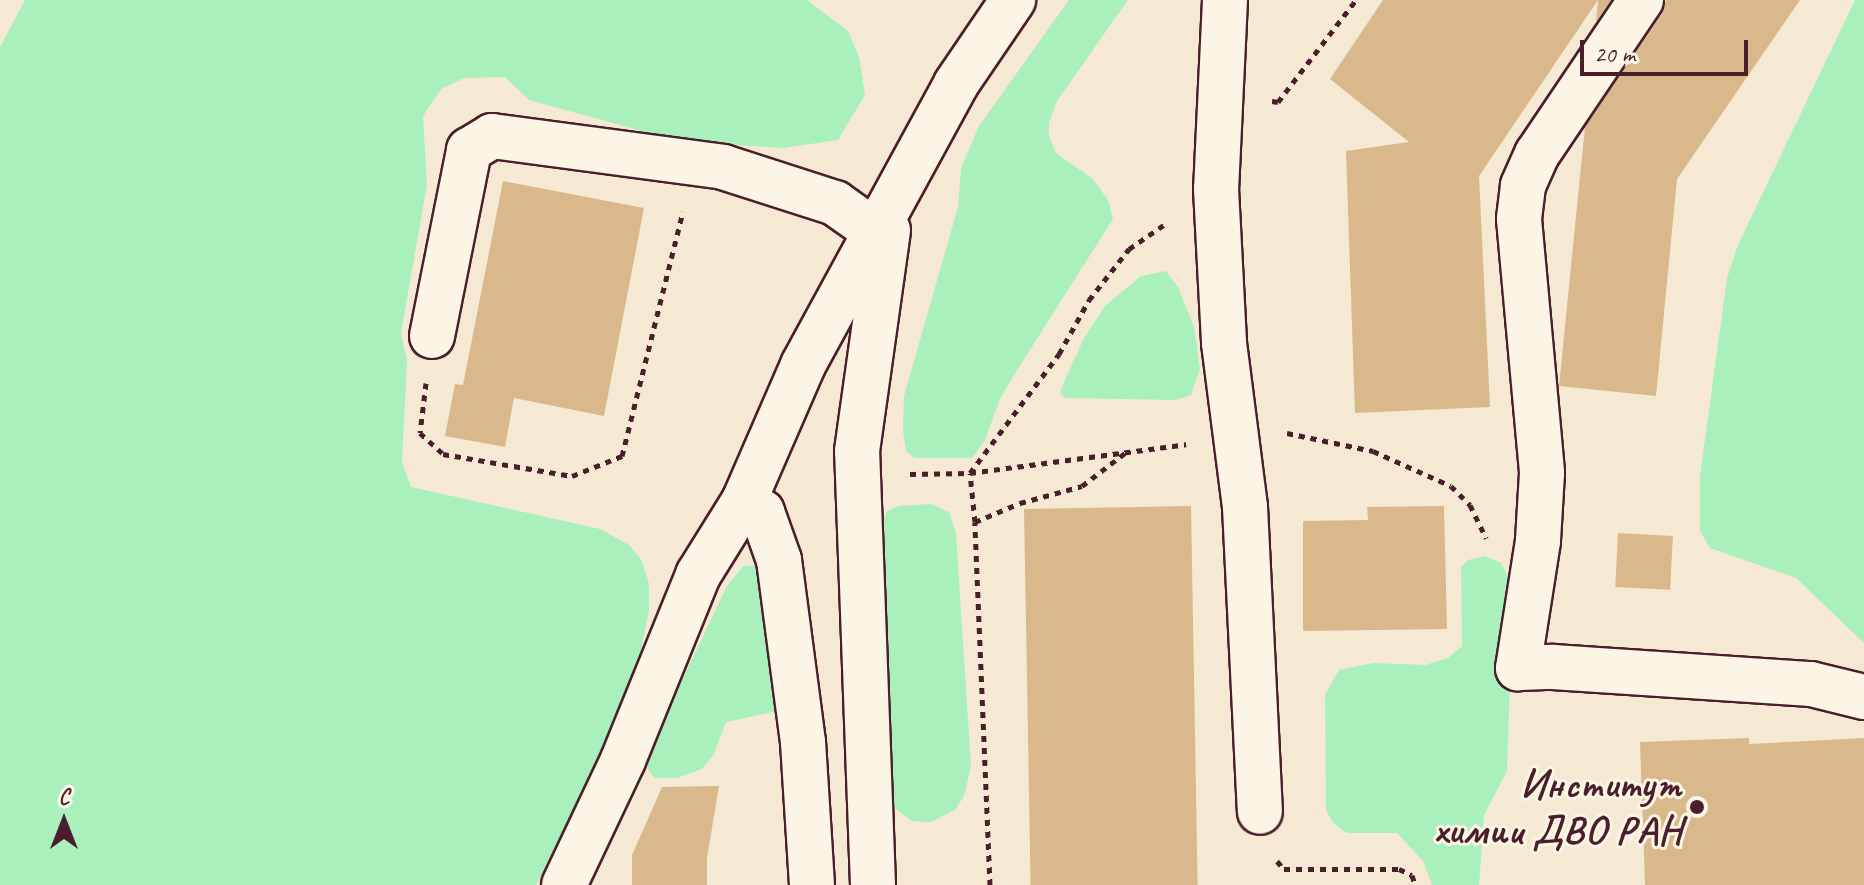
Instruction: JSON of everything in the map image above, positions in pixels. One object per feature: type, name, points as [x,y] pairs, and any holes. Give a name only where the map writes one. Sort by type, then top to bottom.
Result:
[{"type":"street","points":[[564,885],[623,760],[698,575],[744,501],[803,365],[956,84],[1013,0]]},
{"type":"street","points":[[1225,0],[1216,189],[1224,343],[1245,507],[1260,812]]},
{"type":"street","points":[[1641,0],[1537,154],[1523,186],[1519,219],[1542,473],[1538,541],[1518,668],[1553,667],[1811,684],[1864,697]]},
{"type":"street","points":[[432,336],[469,150],[492,136],[723,167],[835,203],[884,215]]},
{"type":"street","points":[[873,885],[857,476],[862,404],[884,215]]},
{"type":"street","points":[[744,501],[762,512],[779,560],[803,742],[812,885]]},
{"type":"path","points":[[1221,89],[1278,102],[1356,0]]},
{"type":"path","points":[[432,336],[420,433],[443,454],[572,476],[622,456],[694,163]]},
{"type":"path","points":[[990,885],[975,522],[970,473],[1031,394],[1059,354],[1089,300],[1129,249],[1216,189]]},
{"type":"path","points":[[975,522],[1020,503],[1082,486],[1127,452]]},
{"type":"path","points":[[857,476],[970,473]]},
{"type":"path","points":[[1260,812],[1273,857],[1284,869],[1399,869],[1412,875],[1415,885]]},
{"type":"green space","points":[[25,0],[807,0],[848,31],[859,57],[865,95],[838,140],[783,148],[678,141],[529,100],[505,77],[464,78],[441,89],[423,116],[427,185],[401,333],[407,362],[402,462],[411,487],[600,529],[629,545],[642,561],[649,584],[649,611],[633,689],[536,885],[0,885],[0,47]]},
{"type":"green space","points":[[1069,0],[1128,0],[1057,101],[1049,123],[1049,136],[1056,153],[1093,179],[1108,200],[1113,219],[1014,375],[1000,399],[985,440],[972,458],[914,458],[906,451],[904,396],[958,207],[961,168],[979,126]]},
{"type":"green space","points":[[1855,0],[1864,0],[1864,643],[1796,578],[1710,548],[1700,531],[1700,476],[1727,278],[1738,245]]},
{"type":"green space","points":[[1166,271],[1178,287],[1194,327],[1200,369],[1191,395],[1176,400],[1065,398],[1060,393],[1063,384],[1084,338],[1105,306],[1141,276]]},
{"type":"green space","points":[[931,504],[949,512],[956,533],[971,766],[964,796],[955,810],[931,822],[912,821],[894,808],[884,519],[887,511],[899,506]]},
{"type":"green space","points":[[1485,556],[1501,563],[1513,586],[1507,771],[1484,815],[1479,885],[1432,885],[1423,861],[1397,833],[1347,833],[1333,823],[1326,810],[1325,695],[1339,670],[1373,663],[1425,665],[1448,658],[1462,646],[1461,567],[1468,560]]},
{"type":"green space","points":[[760,565],[783,706],[773,712],[726,722],[714,754],[702,769],[677,778],[654,778],[646,766],[646,756],[726,588],[743,566]]},
{"type":"building","points":[[1383,0],[1598,0],[1479,176],[1490,407],[1355,413],[1346,151],[1409,142],[1330,79]]},
{"type":"building","points":[[1598,0],[1611,0],[1596,22]]},
{"type":"building","points":[[1666,0],[1800,0],[1677,179],[1656,396],[1559,386],[1585,127],[1662,14]]},
{"type":"building","points":[[503,181],[644,208],[604,416],[514,398],[505,447],[445,436],[455,384],[463,385]]},
{"type":"building","points":[[1191,506],[1198,885],[1031,885],[1024,509]]},
{"type":"building","points":[[1444,506],[1447,629],[1303,631],[1303,521],[1368,520],[1367,507]]},
{"type":"building","points":[[1618,533],[1673,536],[1670,590],[1615,587]]},
{"type":"building","points":[[1749,738],[1749,744],[1864,738],[1864,885],[1645,885],[1640,742]]},
{"type":"building","points":[[719,786],[707,858],[707,885],[632,885],[632,855],[662,787]]},
{"type":"place","name":"Институт химии ДВО РАН","points":[[1697,807]]}]
